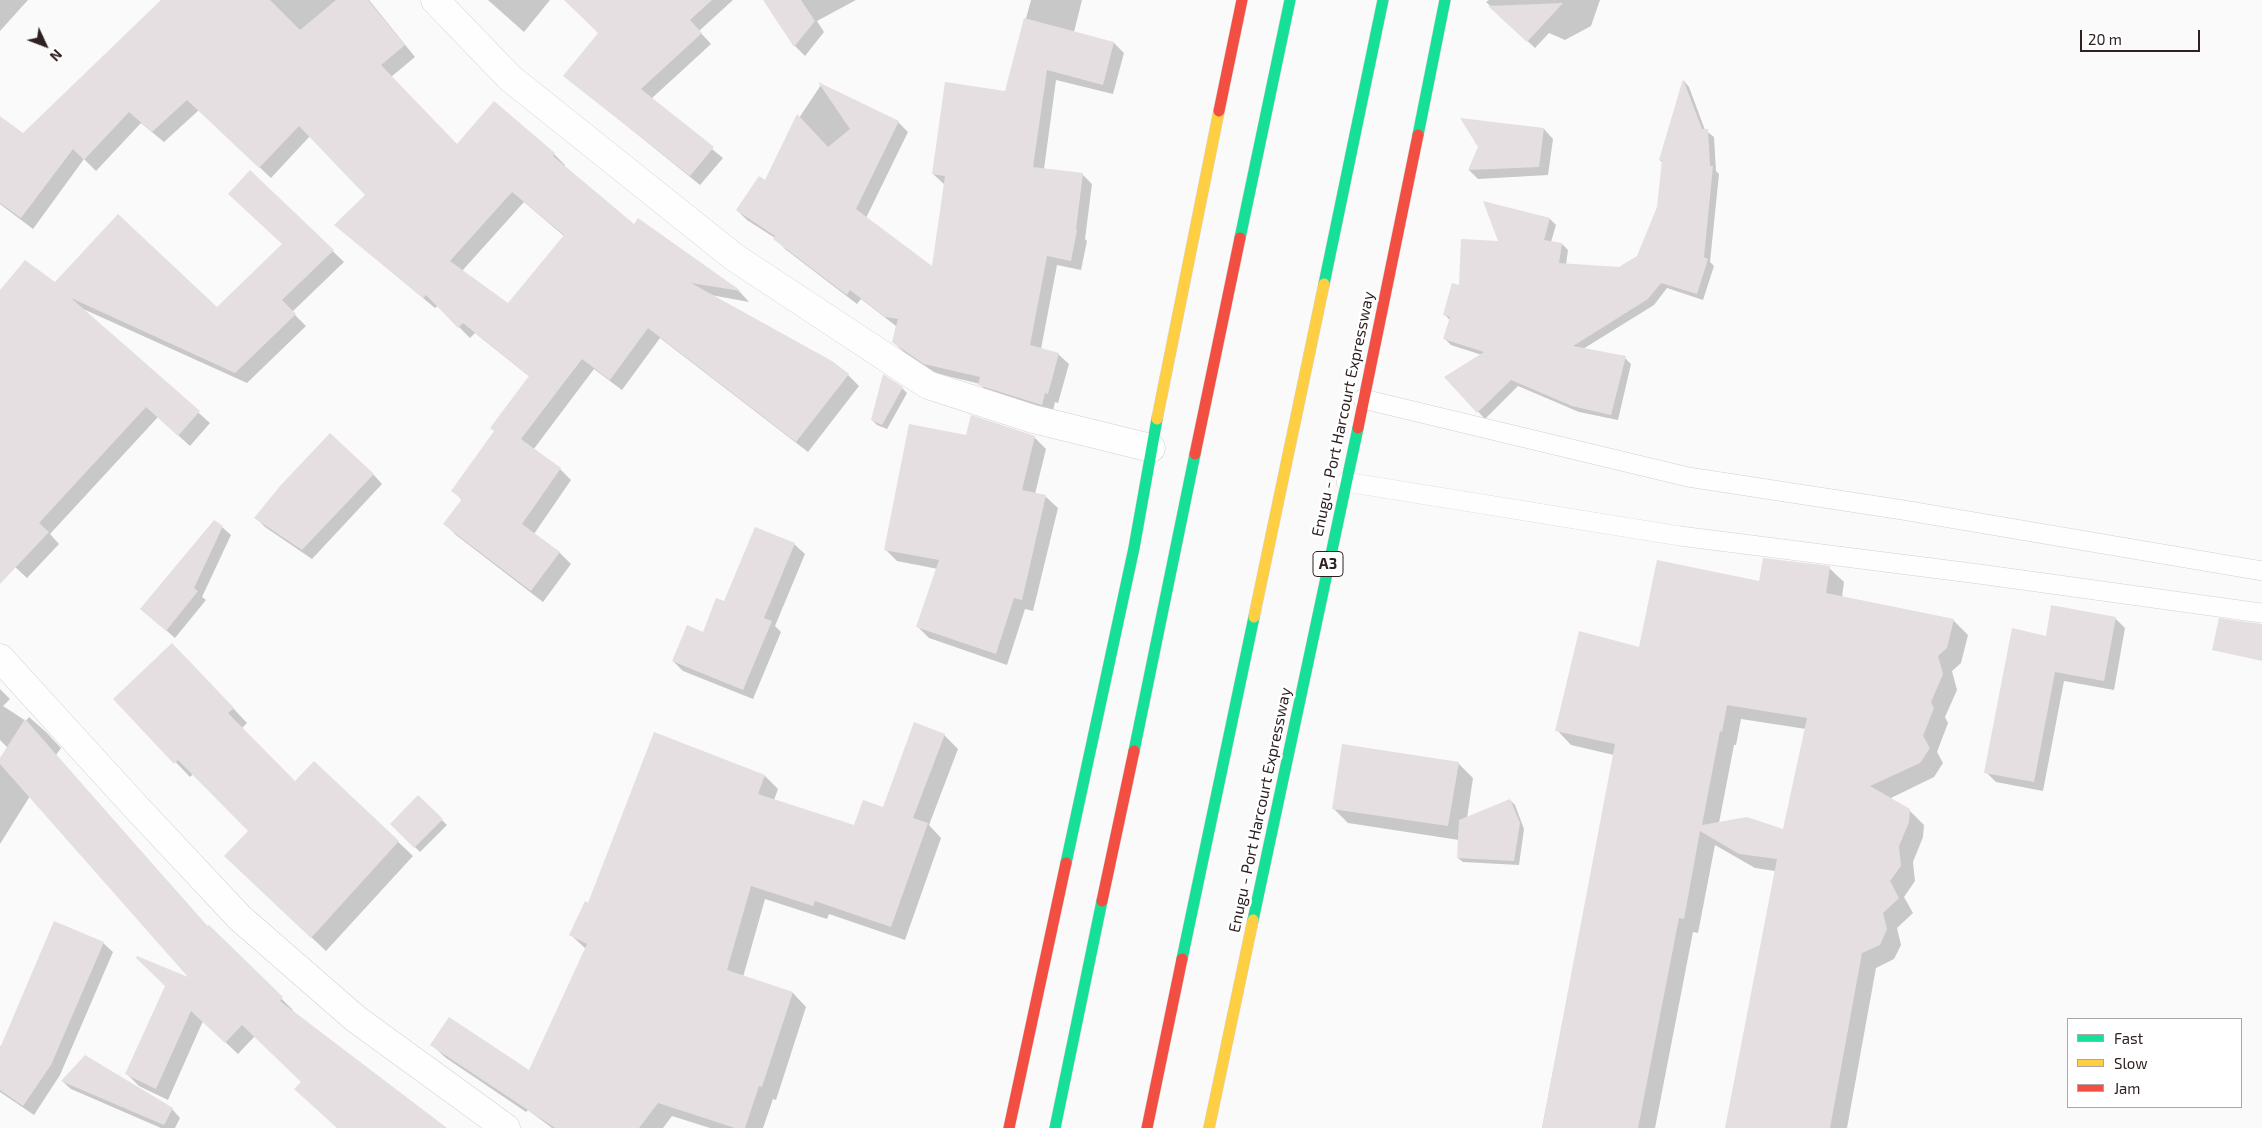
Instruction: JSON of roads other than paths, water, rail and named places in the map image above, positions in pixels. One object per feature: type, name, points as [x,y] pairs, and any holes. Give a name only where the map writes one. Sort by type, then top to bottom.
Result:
[{"type":"main road","points":[[1009,1128],[1134,548],[1151,448],[1242,0]]},
{"type":"main road","points":[[1055,1128],[1290,0]]},
{"type":"main road","points":[[1147,1128],[1383,0]]},
{"type":"main road","name":"Enugu - Port Harcourt Expressway","points":[[1209,1128],[1346,482],[1445,0]]},
{"type":"street","points":[[435,0],[510,78],[734,257],[928,385],[1033,419],[1151,448]]},
{"type":"street","points":[[0,658],[240,918],[356,1019],[506,1128]]},
{"type":"lane","points":[[1363,399],[1688,477],[1903,510],[2262,571]]},
{"type":"lane","points":[[1346,482],[1680,536],[1989,575],[2262,613]]}]
